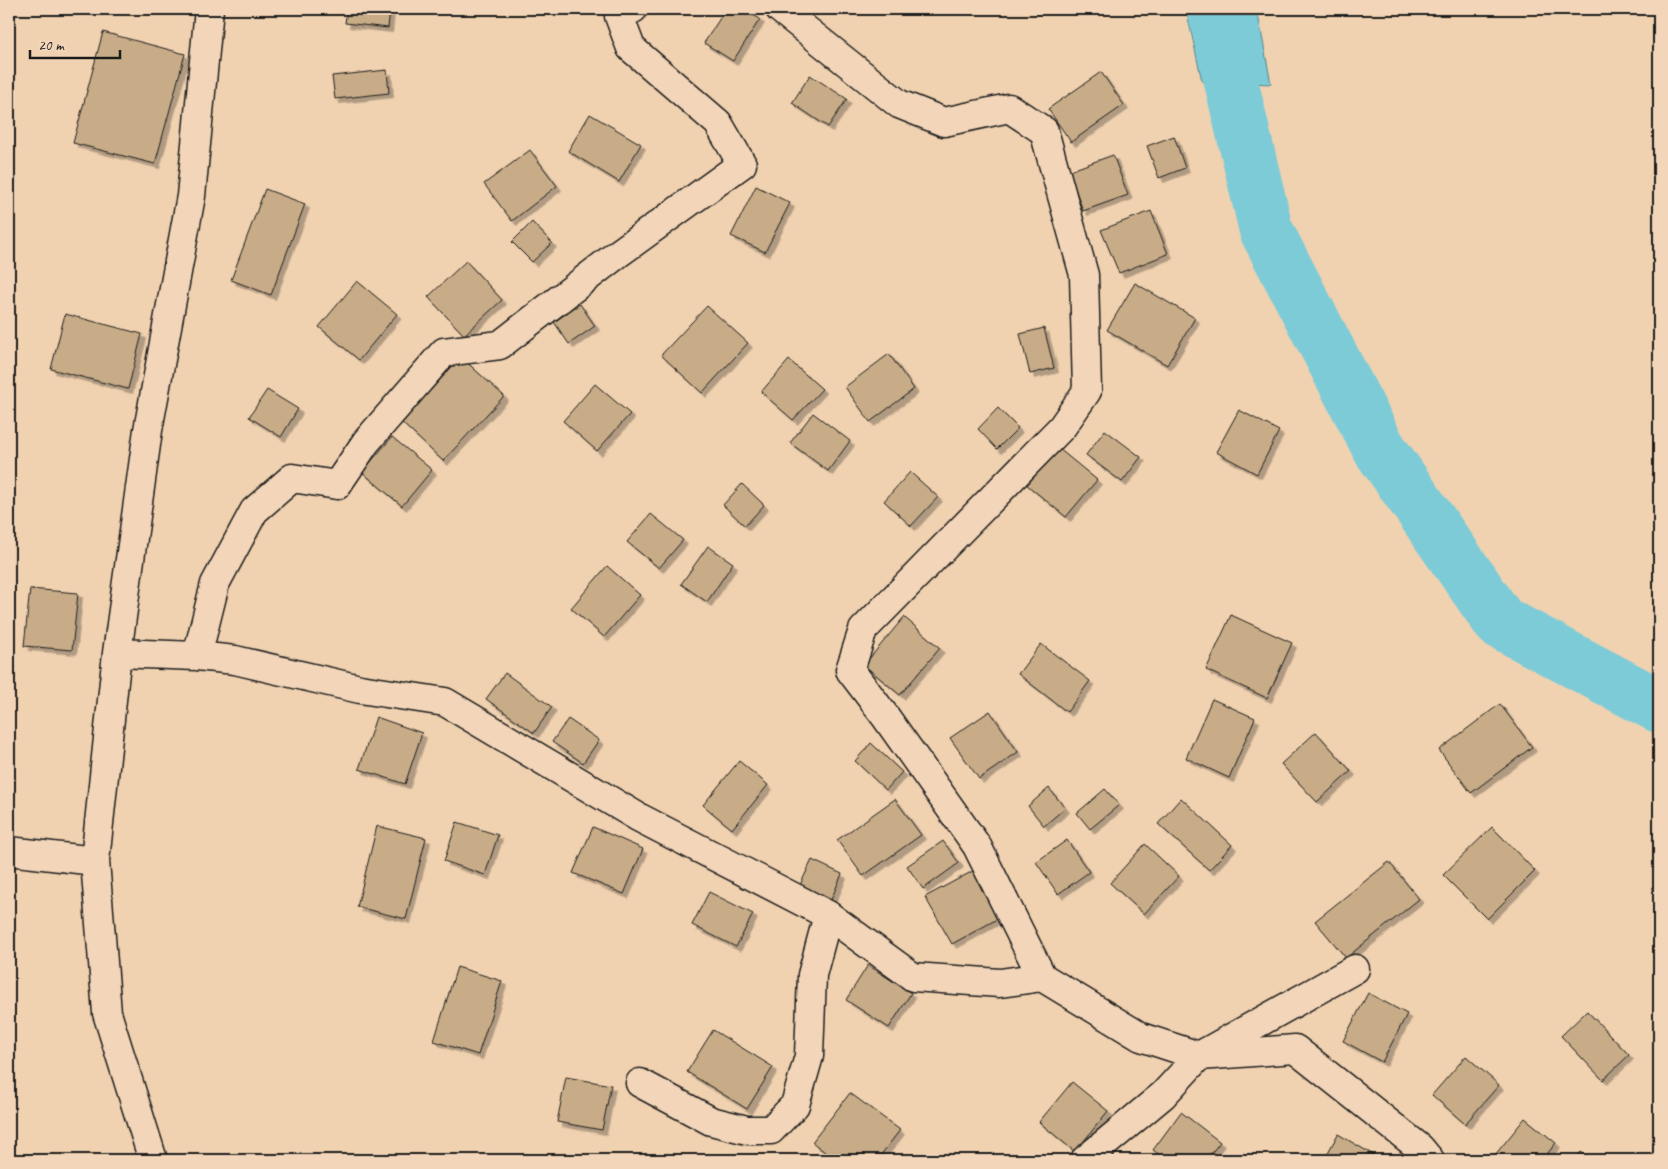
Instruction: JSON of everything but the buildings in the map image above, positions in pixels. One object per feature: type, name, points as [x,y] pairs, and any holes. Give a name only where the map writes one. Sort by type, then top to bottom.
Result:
[{"type":"street","points":[[153,1160],[107,1013],[95,862],[117,653],[148,430],[191,196],[209,9]]},
{"type":"street","points":[[197,656],[215,584],[254,511],[292,478],[337,485],[366,442],[444,352],[500,345],[619,253],[742,164],[718,123],[631,48],[618,16],[633,9]]},
{"type":"street","points":[[780,9],[899,104],[944,122],[1009,108],[1044,131],[1084,275],[1087,391],[1062,426],[863,630],[850,670],[977,846],[1042,977],[1141,1037],[1199,1056],[1294,1049],[1420,1148],[1430,1160]]},
{"type":"street","points":[[117,653],[197,656],[235,660],[360,689],[445,702],[638,817],[828,915],[913,977],[1000,983],[1042,977]]},
{"type":"street","points":[[9,851],[95,862]]},
{"type":"street","points":[[640,1083],[711,1121],[747,1130],[771,1130],[795,1105],[809,1056],[812,975],[828,915]]},
{"type":"street","points":[[1085,1160],[1163,1095],[1199,1056],[1355,969]]},
{"type":"water","points":[[1186,9],[1257,9],[1271,84],[1202,81]]},
{"type":"waterway","points":[[1214,9],[1266,230],[1379,448],[1500,622],[1659,706]]}]
